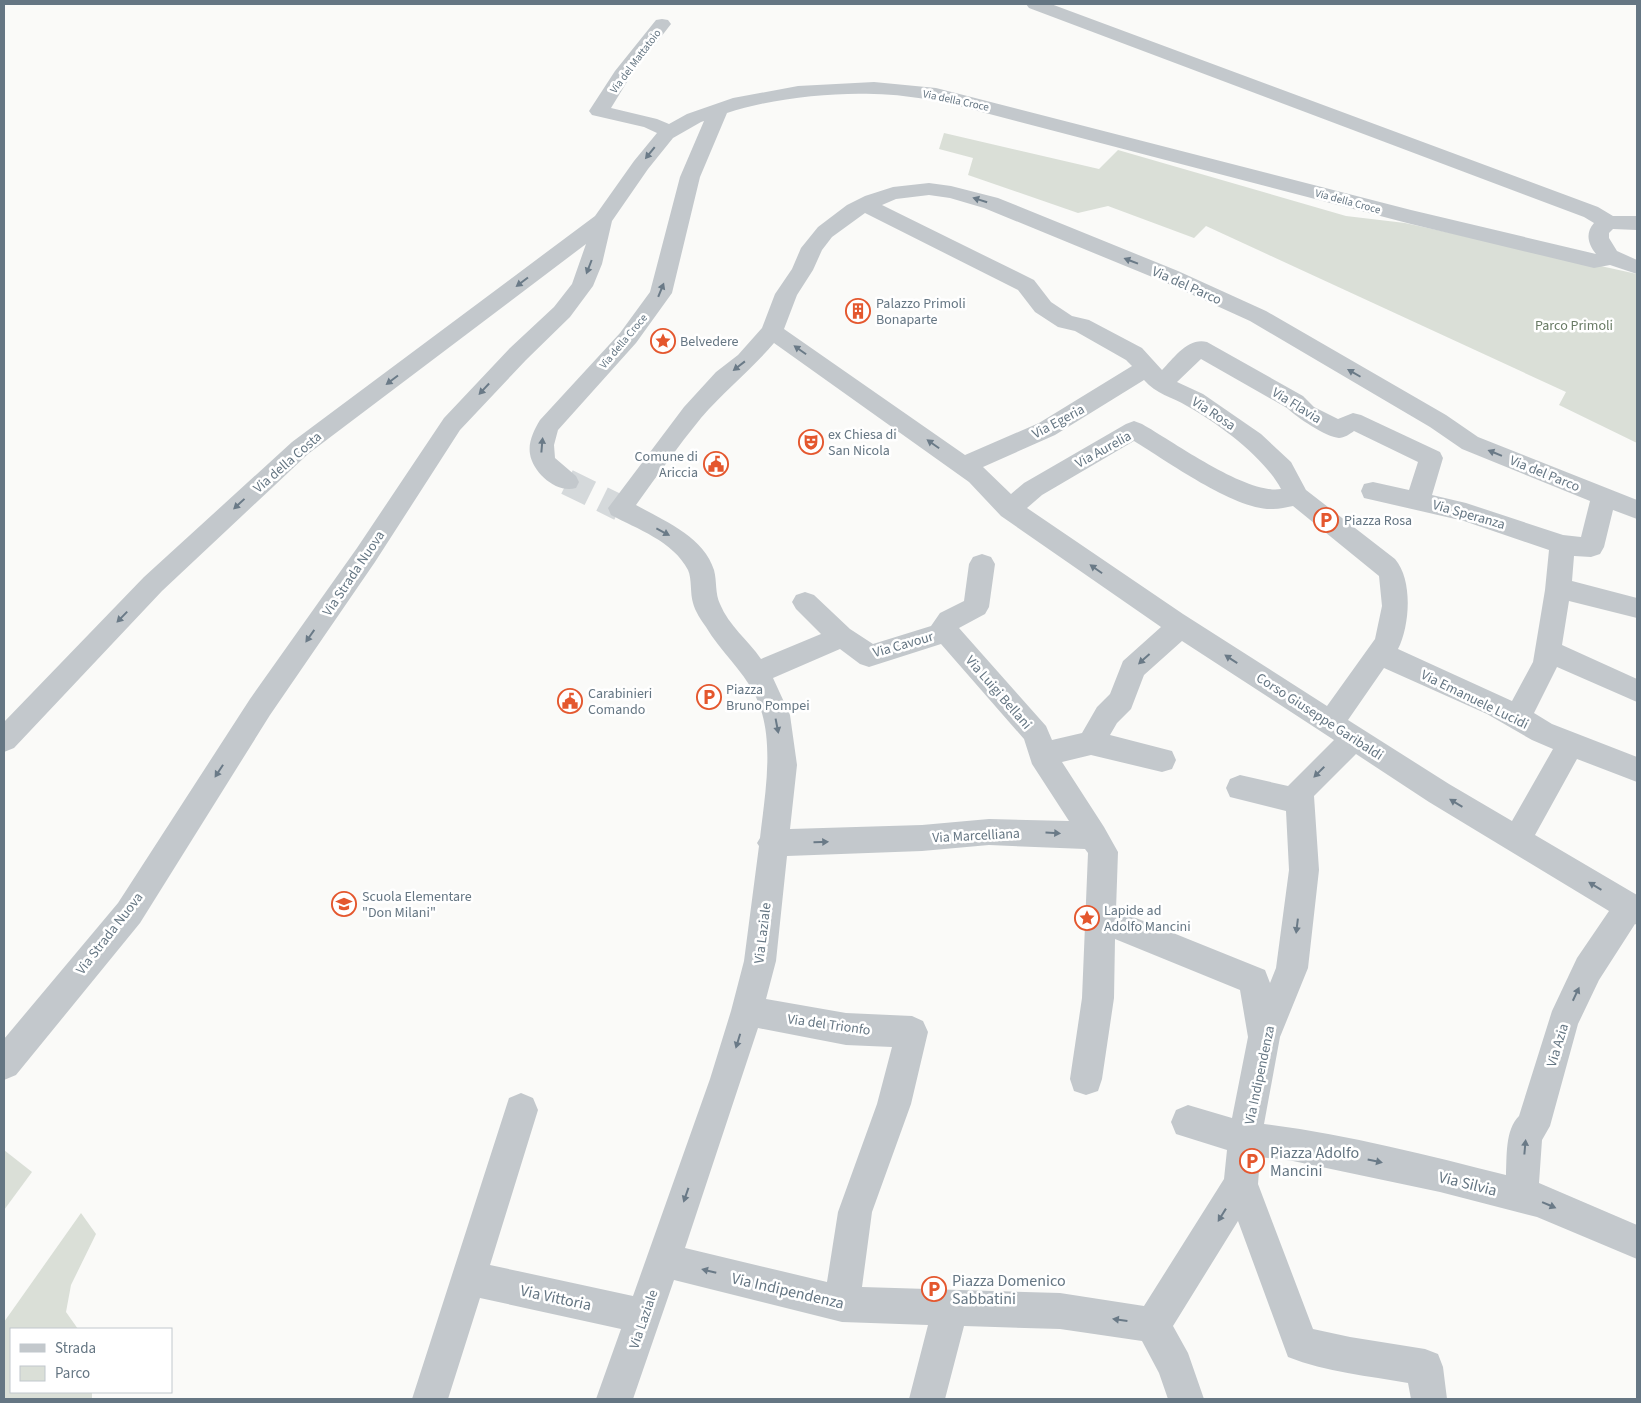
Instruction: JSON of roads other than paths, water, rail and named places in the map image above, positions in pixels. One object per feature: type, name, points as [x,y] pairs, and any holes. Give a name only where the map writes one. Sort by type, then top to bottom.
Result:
[{"type":"street","points":[[1035,4],[1591,212],[1609,223]]},
{"type":"street","name":"Via del Mattatoio","points":[[662,24],[622,75],[600,112],[650,124],[671,132]]},
{"type":"street","name":"Via della Croce","points":[[567,482],[550,471],[542,458],[540,442],[548,426],[628,338],[662,293],[690,177],[719,109],[765,97],[822,90],[874,88],[936,94],[1411,217],[1594,261],[1613,258]]},
{"type":"street","name":"Via Strada Nuova","points":[[4,1064],[129,913],[260,708],[366,555],[452,424],[518,354],[562,312],[582,286],[591,264],[602,221],[640,165],[656,145],[671,132],[694,118],[719,109]]},
{"type":"street","name":"Via del Parco","points":[[620,508],[692,412],[724,378],[746,361],[772,330],[786,294],[802,270],[812,248],[825,232],[865,204],[893,193],[929,189],[951,192],[990,203],[1170,276],[1258,316],[1438,421],[1470,443],[1637,510]]},
{"type":"street","name":"Via Rosa","points":[[865,204],[928,238],[1026,285],[1043,307],[1066,322],[1081,325],[1134,354],[1154,376],[1195,400],[1253,440],[1282,468],[1297,496],[1356,527],[1392,573],[1395,606],[1388,642],[1380,652],[1342,731]]},
{"type":"street","name":"Via della Costa","points":[[4,740],[153,584],[300,448],[602,221]]},
{"type":"street","points":[[1637,223],[1618,221],[1609,223],[1602,227],[1598,232],[1597,238],[1604,252],[1613,258],[1637,267]]},
{"type":"street","name":"Corso Giuseppe Garibaldi","points":[[772,330],[978,476],[1010,509],[1180,626],[1439,793],[1633,909]]},
{"type":"street","name":"Via Flavia","points":[[1154,376],[1199,348],[1295,402],[1306,413],[1339,429],[1354,421],[1431,458],[1418,500]]},
{"type":"street","name":"Via Egeria","points":[[963,466],[1047,429],[1154,376]]},
{"type":"street","name":"Via Aurelia","points":[[1010,509],[1033,489],[1134,430],[1211,476],[1251,496],[1272,500],[1297,496]]},
{"type":"street","name":"Via Speranza","points":[[1373,491],[1418,500],[1506,525],[1562,545],[1591,547],[1604,496]]},
{"type":"street","name":"Via Laziale","points":[[615,1399],[726,1079],[747,1011],[760,961],[782,765],[776,715],[767,691],[756,673],[724,635],[706,604],[701,569],[690,553],[674,537],[620,508]]},
{"type":"street","points":[[1517,718],[1546,663],[1558,590],[1562,545]]},
{"type":"street","name":"Via Cavour","points":[[804,602],[841,637],[869,656],[940,634],[949,621],[976,607],[982,564]]},
{"type":"street","points":[[1558,590],[1576,592],[1637,608]]},
{"type":"street","points":[[1091,743],[1107,716],[1121,701],[1133,669],[1180,626]]},
{"type":"street","name":"Via Luigi Bellani","points":[[943,628],[1036,734],[1042,755],[1094,836]]},
{"type":"street","points":[[756,673],[841,637]]},
{"type":"street","points":[[1548,651],[1637,691]]},
{"type":"street","name":"Via Emanuele Lucidi","points":[[1380,652],[1390,659],[1497,706],[1542,732],[1637,770]]},
{"type":"street","points":[[1240,788],[1299,801],[1299,792],[1342,731]]},
{"type":"street","points":[[1042,755],[1091,743],[1162,760]]},
{"type":"street","points":[[1517,839],[1571,744]]},
{"type":"street","name":"Via Indipendenza","points":[[664,1260],[842,1304],[1060,1311],[1153,1325],[1241,1184],[1245,1138],[1264,1037],[1292,968],[1304,870],[1299,801]]},
{"type":"street","name":"Via Marcelliana","points":[[772,843],[922,838],[989,832],[1094,836]]},
{"type":"street","points":[[1086,1079],[1098,998],[1103,852],[1094,836]]},
{"type":"street","name":"Via Azia","points":[[1521,1196],[1526,1133],[1533,1126],[1563,1022],[1588,969],[1633,909]]},
{"type":"street","points":[[1100,918],[1254,980],[1264,1037]]},
{"type":"street","name":"Via del Trionfo","points":[[747,1011],[846,1029],[912,1032],[894,1104],[855,1212],[842,1304]]},
{"type":"street","points":[[430,1399],[521,1110]]},
{"type":"street","points":[[1188,1122],[1245,1138]]},
{"type":"street","name":"Via Silvia","points":[[1245,1138],[1293,1144],[1440,1176],[1538,1200],[1637,1242]]},
{"type":"street","points":[[1241,1184],[1301,1344],[1350,1355],[1426,1367],[1428,1399]]},
{"type":"street","name":"Via Vittoria","points":[[468,1278],[644,1316]]},
{"type":"street","points":[[927,1399],[951,1308]]},
{"type":"street","points":[[1153,1325],[1175,1366],[1186,1399]]},
{"type":"tunnel","points":[[567,482],[620,508]]},
{"type":"place","name":"Palazzo Primoli Bonaparte","points":[[858,311]]},
{"type":"place","name":"Belvedere","points":[[663,341]]},
{"type":"place","name":"ex Chiesa di San Nicola","points":[[811,442]]},
{"type":"place","name":"Comune di Ariccia","points":[[716,464]]},
{"type":"place","name":"Piazza Rosa","points":[[1326,520]]},
{"type":"place","name":"Piazza Bruno Pompei","points":[[709,697]]},
{"type":"place","name":"Carabinieri Comando","points":[[570,701]]},
{"type":"place","name":"Scuola Elementare \"Don Milani\"","points":[[344,904]]},
{"type":"place","name":"Lapide ad Adolfo Mancini","points":[[1087,918]]},
{"type":"place","name":"Piazza Adolfo Mancini","points":[[1252,1161]]},
{"type":"place","name":"Piazza Domenico Sabbatini","points":[[934,1289]]},
{"type":"park label","name":"Parco Primoli","points":[[1574,325]]}]
